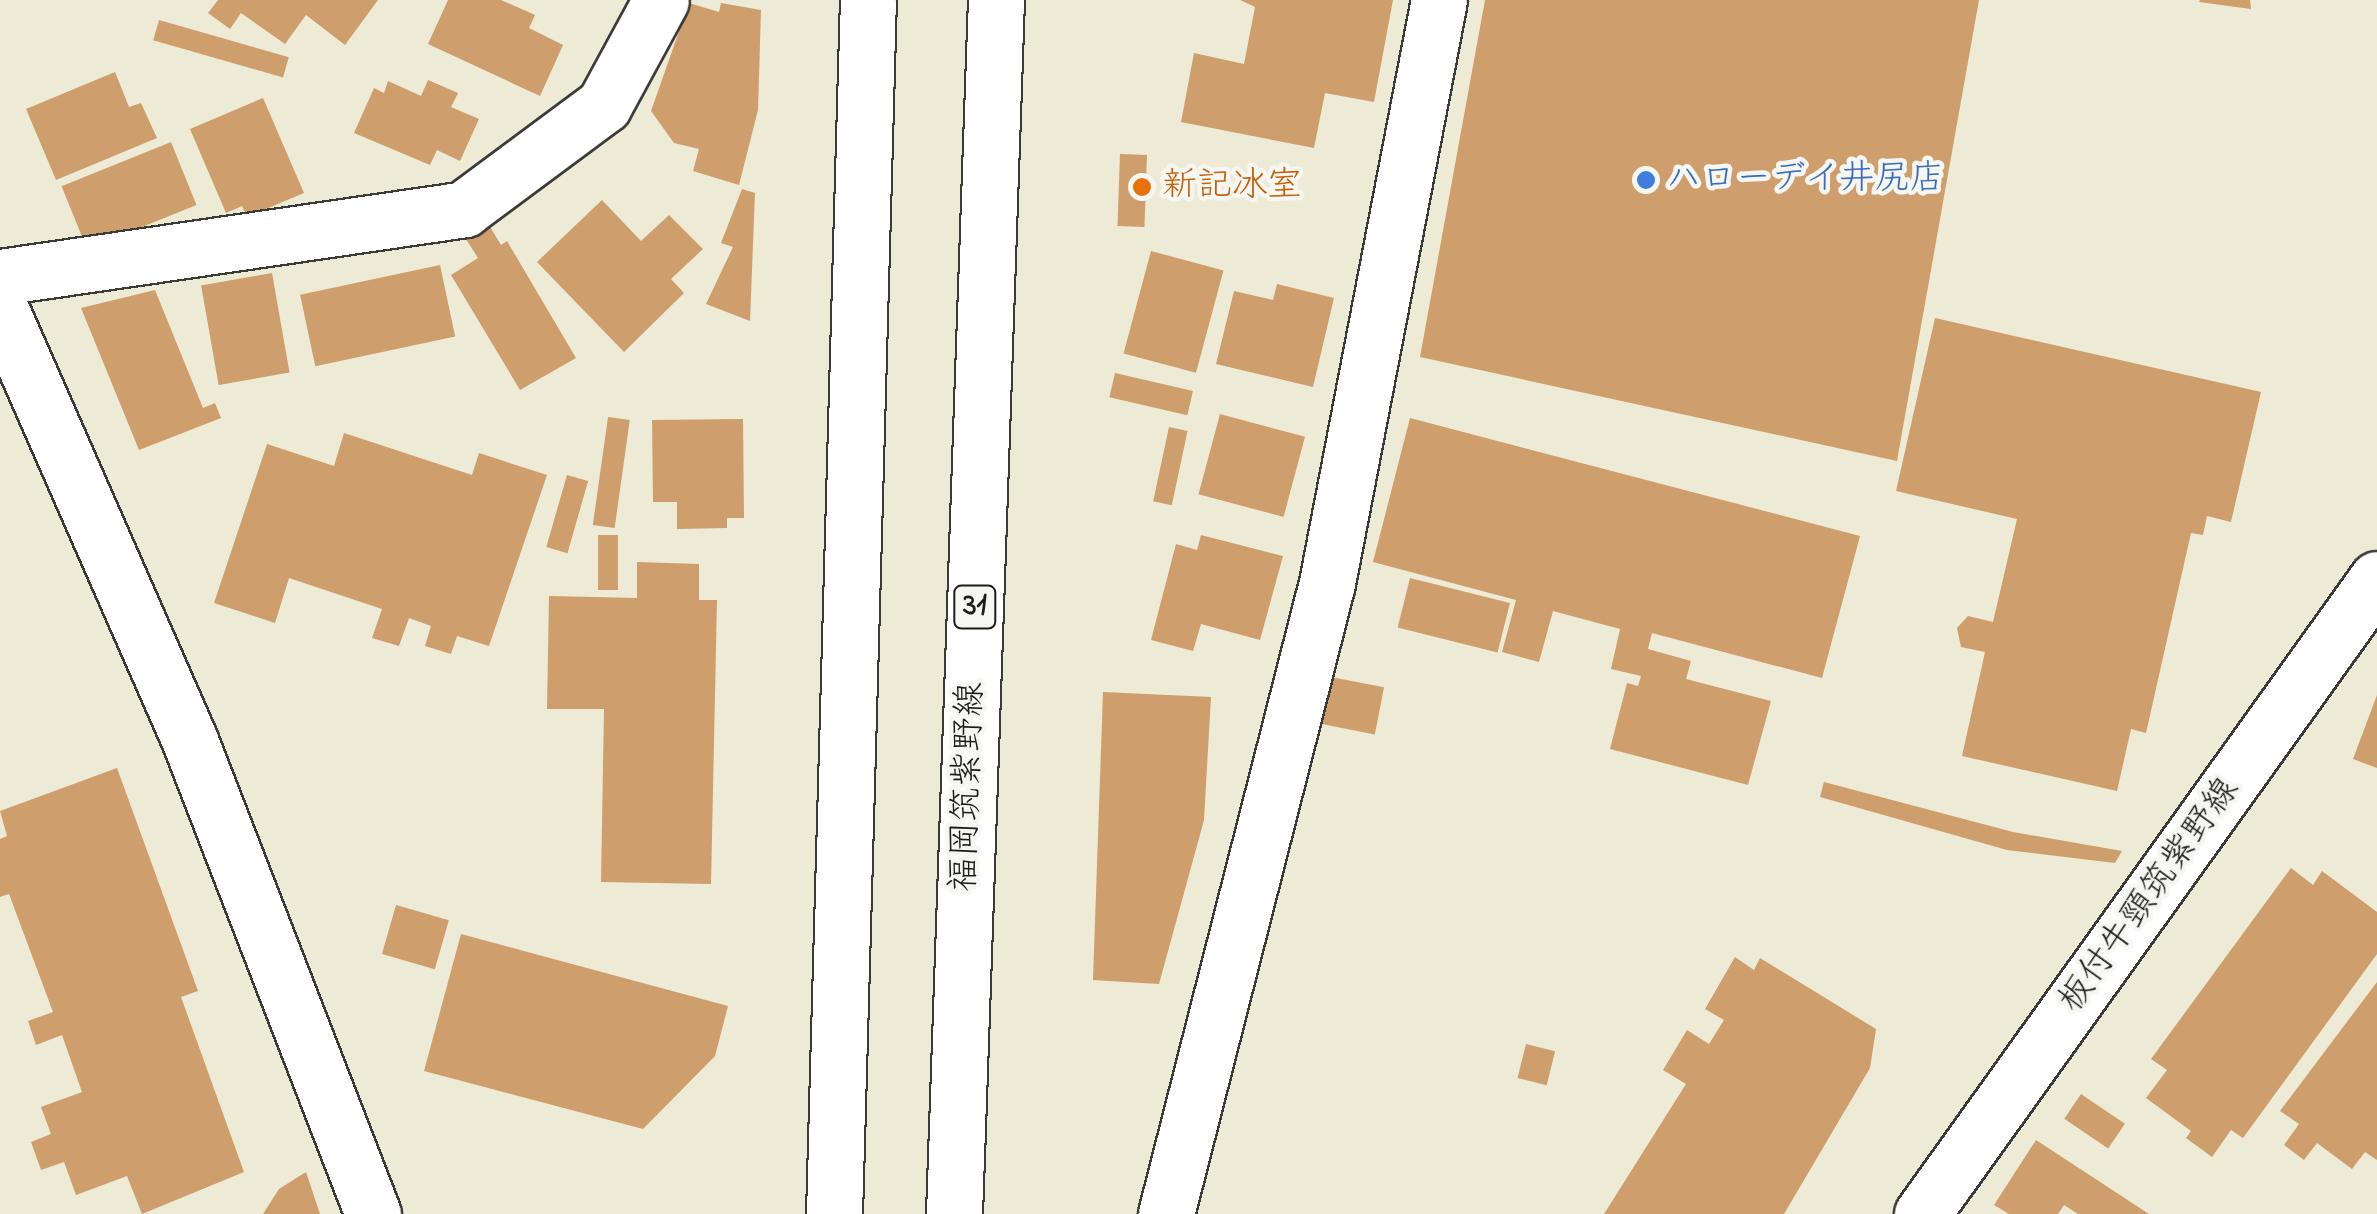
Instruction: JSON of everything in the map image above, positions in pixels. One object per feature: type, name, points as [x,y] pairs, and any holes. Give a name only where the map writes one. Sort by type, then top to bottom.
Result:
[{"type":"main road","points":[[0,278],[464,208],[604,105],[661,0]]},
{"type":"main road","points":[[834,1214],[868,0]]},
{"type":"main road","name":"福岡筑紫野線","points":[[954,1214],[996,0]]},
{"type":"main road","points":[[1166,1214],[1327,583],[1438,0]]},
{"type":"main road","points":[[0,308],[190,741],[373,1214]]},
{"type":"main road","name":"板付牛頸筑紫野線","points":[[1922,1214],[2377,578]]},
{"type":"building","points":[[218,0],[378,0],[345,45],[306,15],[285,44],[241,13],[230,29],[208,13]]},
{"type":"building","points":[[448,0],[501,0],[535,15],[529,28],[563,45],[540,96],[428,44]]},
{"type":"building","points":[[1240,0],[1393,0],[1374,102],[1325,93],[1314,148],[1181,122],[1194,53],[1244,64],[1255,7]]},
{"type":"building","points":[[1485,0],[1979,0],[1897,461],[1420,357]]},
{"type":"building","points":[[2250,0],[2251,9],[2199,2]]},
{"type":"building","points":[[689,3],[719,12],[721,3],[761,10],[758,110],[739,185],[693,171],[699,149],[674,143],[651,111]]},
{"type":"building","points":[[159,20],[289,57],[283,77],[153,40]]},
{"type":"building","points":[[115,72],[129,107],[141,103],[157,138],[56,180],[26,109]]},
{"type":"building","points":[[428,80],[458,93],[451,107],[479,119],[460,161],[437,150],[430,165],[354,133],[374,88],[384,93],[388,81],[421,96]]},
{"type":"building","points":[[263,98],[304,193],[247,217],[242,206],[226,213],[190,129]]},
{"type":"building","points":[[171,142],[196,205],[87,249],[62,186]]},
{"type":"building","points":[[1120,154],[1147,155],[1144,227],[1117,226]]},
{"type":"building","points":[[742,189],[755,193],[750,321],[706,304],[733,247],[721,243]]},
{"type":"building","points":[[602,200],[641,241],[669,215],[703,249],[671,279],[684,293],[624,352],[537,262]]},
{"type":"building","points":[[483,215],[501,245],[507,241],[576,358],[520,390],[451,275],[478,258],[459,228]]},
{"type":"building","points":[[1151,251],[1223,270],[1196,373],[1124,353]]},
{"type":"building","points":[[440,265],[455,336],[315,366],[300,295]]},
{"type":"building","points":[[272,273],[290,372],[219,385],[201,286]]},
{"type":"building","points":[[1277,284],[1334,298],[1313,387],[1216,364],[1234,291],[1273,300]]},
{"type":"building","points":[[155,290],[203,408],[215,403],[221,418],[139,450],[81,308]]},
{"type":"building","points":[[1935,318],[2261,392],[2231,522],[2207,516],[2203,535],[2191,533],[2146,733],[2131,729],[2117,791],[1962,756],[1985,652],[1961,647],[1957,628],[1968,616],[1993,622],[2017,519],[1896,491]]},
{"type":"building","points":[[1115,373],[1193,391],[1187,415],[1109,397]]},
{"type":"building","points":[[1220,414],[1305,437],[1284,517],[1199,494]]},
{"type":"building","points":[[608,417],[630,420],[615,528],[593,525]]},
{"type":"building","points":[[1410,418],[1860,536],[1822,678],[1652,633],[1648,649],[1691,661],[1686,679],[1771,701],[1748,785],[1610,749],[1627,683],[1638,686],[1641,676],[1611,669],[1620,629],[1553,611],[1539,662],[1502,652],[1516,600],[1373,562]]},
{"type":"building","points":[[743,419],[744,518],[727,518],[727,528],[677,529],[677,502],[653,502],[652,420]]},
{"type":"building","points":[[1169,427],[1188,431],[1172,505],[1153,501]]},
{"type":"building","points":[[344,433],[472,475],[479,453],[547,475],[489,646],[457,636],[451,654],[425,646],[431,626],[409,618],[399,646],[372,638],[382,609],[289,578],[275,623],[214,603],[267,444],[334,466]]},
{"type":"building","points":[[567,475],[588,481],[567,553],[546,547]]},
{"type":"building","points":[[598,535],[618,535],[618,590],[598,590]]},
{"type":"building","points":[[1201,535],[1283,556],[1260,640],[1201,624],[1193,651],[1151,640],[1176,544],[1197,550]]},
{"type":"building","points":[[637,562],[699,564],[699,600],[717,600],[711,884],[601,882],[604,709],[547,709],[549,596],[637,598]]},
{"type":"building","points":[[1410,578],[1510,603],[1498,652],[1398,627]]},
{"type":"building","points":[[1331,677],[1384,687],[1375,734],[1322,724]]},
{"type":"building","points":[[1103,692],[1211,697],[1204,820],[1159,984],[1093,980]]},
{"type":"building","points":[[2377,695],[2377,768],[2353,759]]},
{"type":"building","points":[[117,768],[198,991],[181,997],[244,1172],[142,1214],[127,1176],[76,1195],[64,1162],[41,1170],[31,1142],[51,1134],[41,1107],[82,1092],[62,1035],[36,1045],[28,1021],[53,1012],[9,894],[0,897],[0,839],[7,836],[0,811]]},
{"type":"building","points":[[1824,782],[2013,832],[2122,851],[2115,863],[2007,850],[1820,797]]},
{"type":"building","points":[[2291,868],[2313,885],[2322,871],[2377,912],[2377,954],[2243,1138],[2231,1130],[2212,1157],[2186,1138],[2191,1131],[2146,1098],[2167,1070],[2151,1059]]},
{"type":"building","points":[[396,905],[449,920],[435,969],[382,954]]},
{"type":"building","points":[[461,934],[728,1006],[715,1056],[643,1129],[424,1071]]},
{"type":"building","points":[[1735,957],[1754,970],[1760,958],[1876,1029],[1870,1068],[1784,1214],[1604,1214],[1686,1084],[1663,1070],[1687,1030],[1709,1044],[1724,1020],[1705,1009]]},
{"type":"building","points":[[2377,982],[2377,1160],[2365,1152],[2352,1169],[2317,1143],[2304,1160],[2284,1145],[2299,1124],[2280,1111]]},
{"type":"building","points":[[1526,1044],[1555,1051],[1547,1085],[1518,1078]]},
{"type":"building","points":[[2081,1094],[2125,1124],[2108,1149],[2064,1119]]},
{"type":"building","points":[[2036,1140],[2149,1214],[2078,1214],[2064,1205],[2058,1214],[2009,1214],[1994,1205]]},
{"type":"building","points":[[306,1172],[320,1214],[263,1214],[279,1189]]},
{"type":"place","name":"ハローデイ井尻店","points":[[1646,180]]},
{"type":"place","name":"新記冰室","points":[[1142,187]]}]
